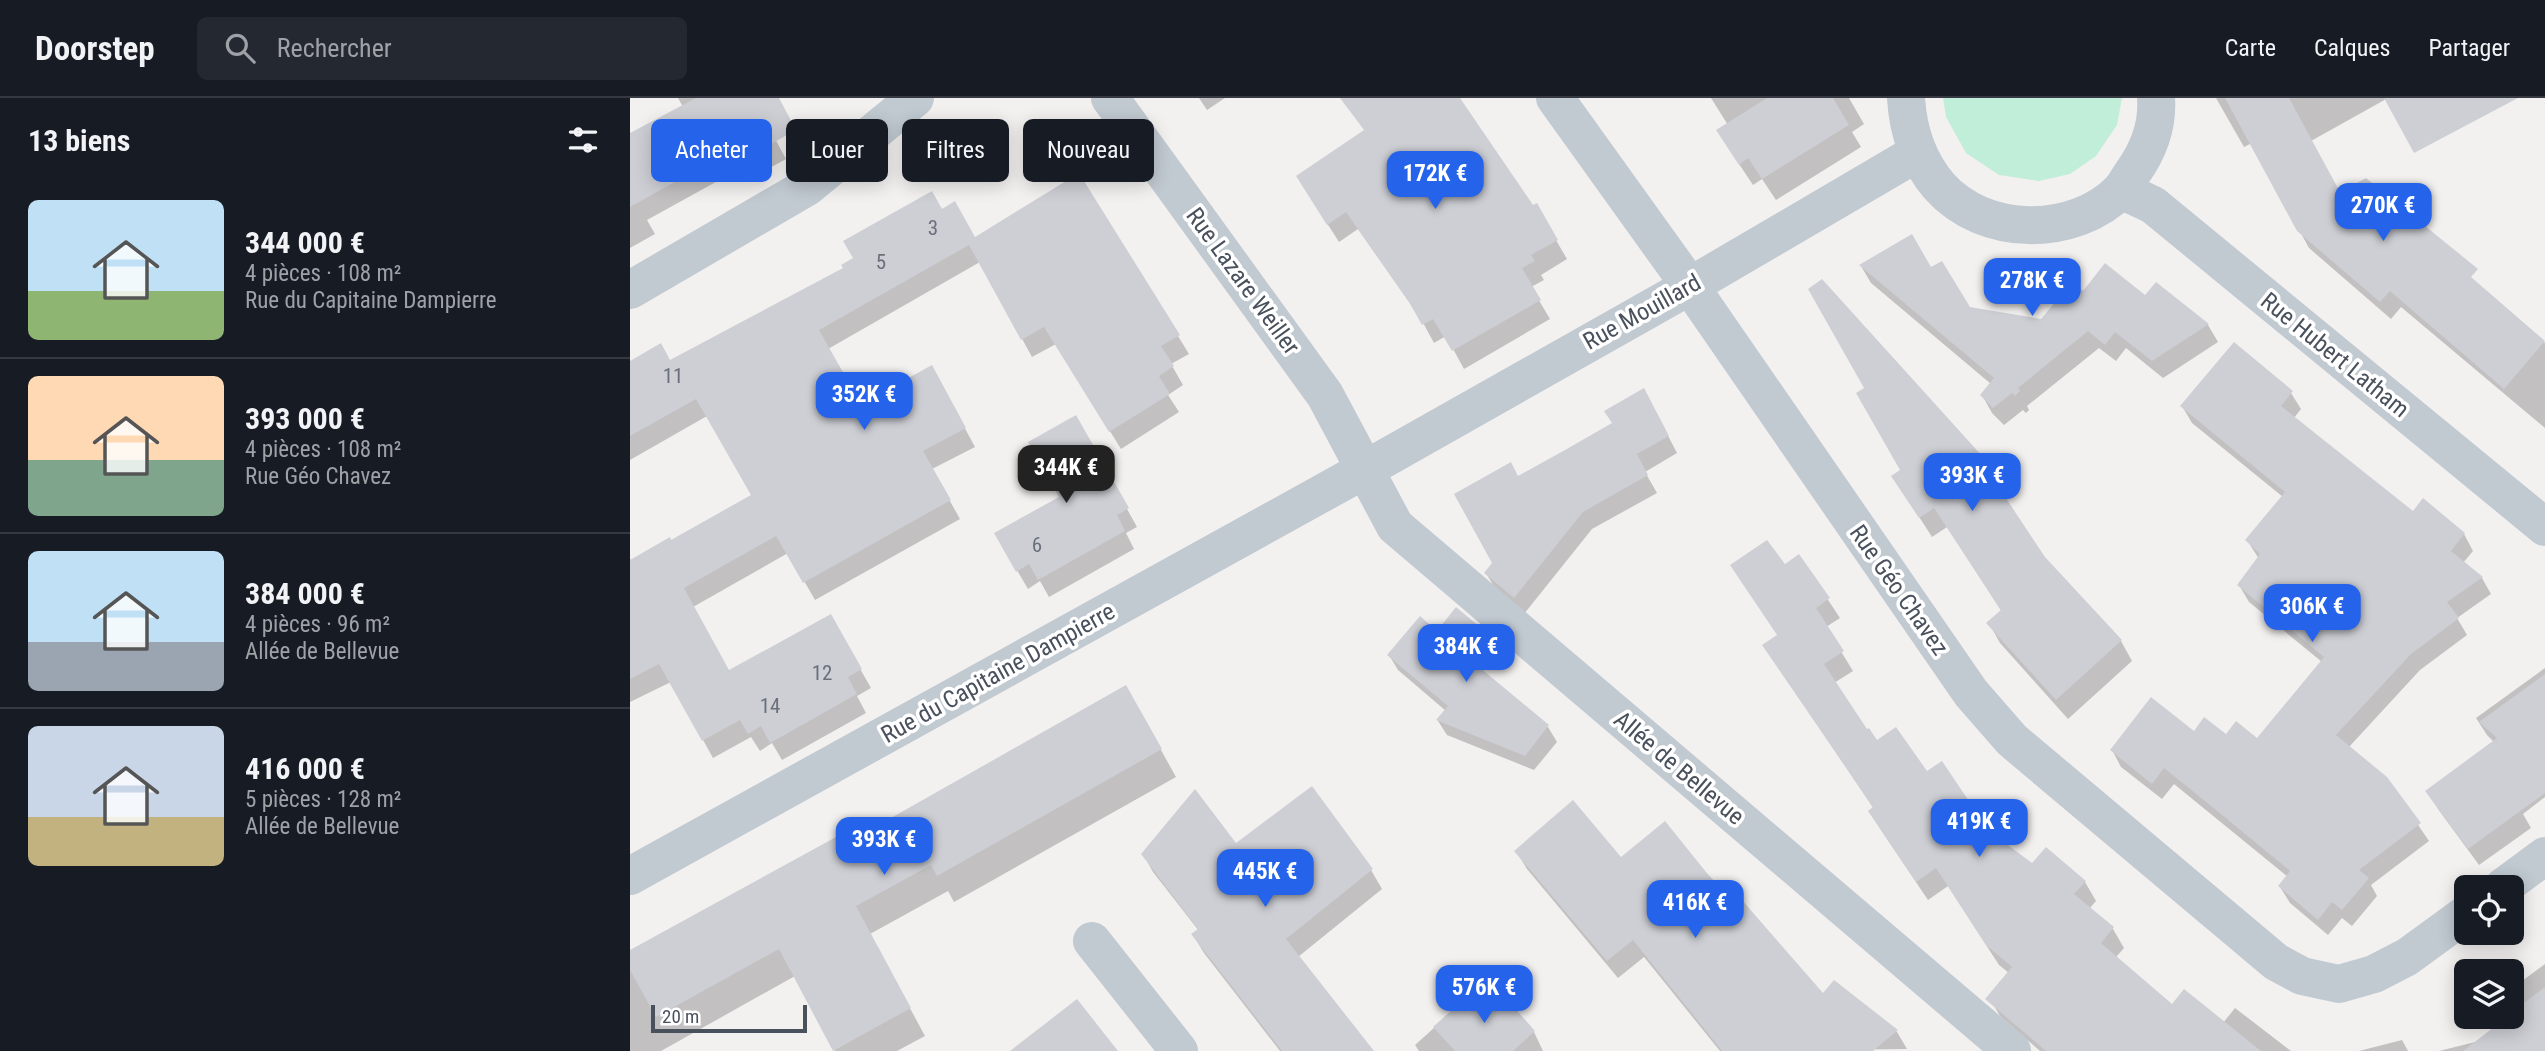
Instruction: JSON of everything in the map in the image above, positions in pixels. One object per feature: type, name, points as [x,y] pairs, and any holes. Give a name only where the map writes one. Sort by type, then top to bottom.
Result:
[{"type":"street","points":[[630,289],[807,187],[915,98]]},
{"type":"street","name":"Rue Lazare Weiller","points":[[1110,98],[1325,395],[1366,469]]},
{"type":"street","name":"Rue Géo Chavez","points":[[1555,98],[1690,286],[1971,693],[2012,740],[2276,962],[2302,976],[2339,984],[2374,974],[2407,957],[2454,923]]},
{"type":"street","points":[[1906,98],[1908,125],[1917,153],[1940,187],[1971,211],[2010,225],[2049,225],[2088,214],[2121,190],[2145,155],[2157,113],[2156,98]]},
{"type":"street","name":"Rue Mouillard","points":[[1366,469],[1690,286],[1917,153]]},
{"type":"street","name":"Rue Hubert Latham","points":[[2121,190],[2153,205],[2545,527]]},
{"type":"street","name":"Rue du Capitaine Dampierre","points":[[630,876],[1366,469]]},
{"type":"street","name":"Allée de Bellevue","points":[[1366,469],[1395,526],[2012,1051]]},
{"type":"street","points":[[2519,875],[2545,856]]},
{"type":"street","points":[[1092,941],[1180,1051]]},
{"type":"green space","points":[[1943,98],[2122,98],[2117,125],[2096,156],[2070,174],[2039,181],[1999,175],[1966,153],[1946,117]]},
{"type":"building","points":[[696,98],[779,98],[790,119],[786,119],[786,136],[772,143],[772,119],[656,119]]},
{"type":"building","points":[[1340,98],[1460,98],[1533,205],[1537,203],[1558,240],[1531,255],[1535,261],[1522,268],[1541,300],[1452,351],[1433,319],[1422,325],[1346,212],[1327,225],[1296,176],[1364,130]]},
{"type":"building","points":[[1767,98],[1833,98],[1849,125],[1762,179],[1748,158],[1739,165],[1716,130]]},
{"type":"building","points":[[2225,98],[2289,98],[2340,192],[2366,178],[2478,269],[2471,277],[2545,341],[2504,389],[2390,291],[2380,302],[2297,231]]},
{"type":"building","points":[[2384,98],[2518,98],[2414,153]]},
{"type":"building","points":[[651,122],[651,182],[675,182],[630,207],[630,133]]},
{"type":"building","points":[[1064,182],[1085,182],[1180,335],[1161,346],[1174,366],[1159,376],[1170,394],[1109,432],[1044,327],[1021,340],[969,245],[819,330],[861,404],[932,365],[966,428],[923,451],[951,500],[803,583],[776,536],[684,588],[729,670],[831,614],[862,669],[848,677],[857,694],[770,743],[761,726],[748,734],[740,720],[702,741],[659,664],[630,679],[630,560],[751,495],[696,399],[630,436],[630,361],[661,343],[670,360],[843,268],[841,265],[853,258],[843,241],[932,191],[942,209],[955,201],[975,237]]},
{"type":"building","points":[[1912,234],[1931,267],[1942,261],[1970,307],[2041,319],[2072,282],[2083,291],[2105,263],[2145,295],[2156,282],[2209,324],[2152,361],[2115,332],[2105,345],[2088,331],[2018,388],[2020,391],[2015,396],[2012,393],[1993,408],[1980,395],[1994,378],[1859,265]]},
{"type":"building","points":[[1822,279],[1993,468],[1988,471],[2045,557],[2122,640],[2056,700],[1986,623],[2001,610],[1934,508],[1919,518],[1891,476],[1900,470],[1856,393],[1864,388],[1808,289]]},
{"type":"building","points":[[2234,342],[2293,391],[2281,406],[2413,511],[2423,498],[2465,533],[2451,551],[2483,577],[2447,602],[2459,618],[2411,654],[2336,735],[2387,777],[2421,823],[2359,870],[2369,878],[2342,910],[2332,902],[2318,920],[2278,886],[2290,871],[2221,814],[2164,768],[2152,784],[2110,750],[2151,697],[2194,731],[2204,717],[2226,734],[2236,721],[2257,738],[2324,657],[2237,585],[2260,554],[2245,540],[2285,492],[2180,406]]},
{"type":"building","points":[[1644,388],[1669,436],[1637,454],[1648,475],[1583,512],[1514,598],[1484,573],[1492,563],[1454,494],[1511,462],[1518,476],[1565,450],[1612,423],[1604,411]]},
{"type":"building","points":[[1076,415],[1129,508],[1117,515],[1125,531],[1038,580],[1029,564],[1016,572],[994,533],[1059,497],[1028,442]]},
{"type":"building","points":[[1767,540],[1785,564],[1799,554],[1830,598],[1816,608],[1844,651],[1824,664],[1877,740],[1896,727],[1927,771],[1942,761],[1989,831],[2032,863],[2046,847],[2086,881],[2074,894],[2114,927],[2101,943],[2172,1004],[2184,989],[2261,1051],[2046,1051],[1985,999],[2012,967],[1986,945],[1936,868],[1916,882],[1868,811],[1873,807],[1762,645],[1777,635],[1730,565]]},
{"type":"building","points":[[1456,607],[1487,633],[1467,657],[1549,725],[1525,756],[1436,720],[1448,706],[1387,655],[1420,616],[1437,631]]},
{"type":"building","points":[[2545,674],[2545,793],[2468,849],[2425,791],[2497,738],[2479,722]]},
{"type":"building","points":[[1126,685],[1162,749],[937,876],[931,865],[856,906],[911,1008],[833,1051],[779,949],[656,1017],[630,970],[630,950],[847,831],[852,840]]},
{"type":"building","points":[[1312,786],[1373,869],[1286,939],[1374,1051],[1282,1051],[1191,934],[1198,929],[1141,854],[1195,789],[1236,843]]},
{"type":"building","points":[[1573,800],[1621,857],[1665,821],[1735,904],[1741,899],[1823,993],[1834,980],[1898,1030],[1873,1051],[1722,1051],[1633,940],[1607,961],[1514,851]]},
{"type":"building","points":[[2545,987],[2545,1051],[2463,1051],[2491,1029],[2524,1029],[2524,1003]]},
{"type":"building","points":[[1497,988],[1535,1031],[1513,1051],[1455,1051],[1433,1027],[1474,990],[1483,1000]]},
{"type":"building","points":[[1077,999],[1118,1051],[1010,1051]]}]
